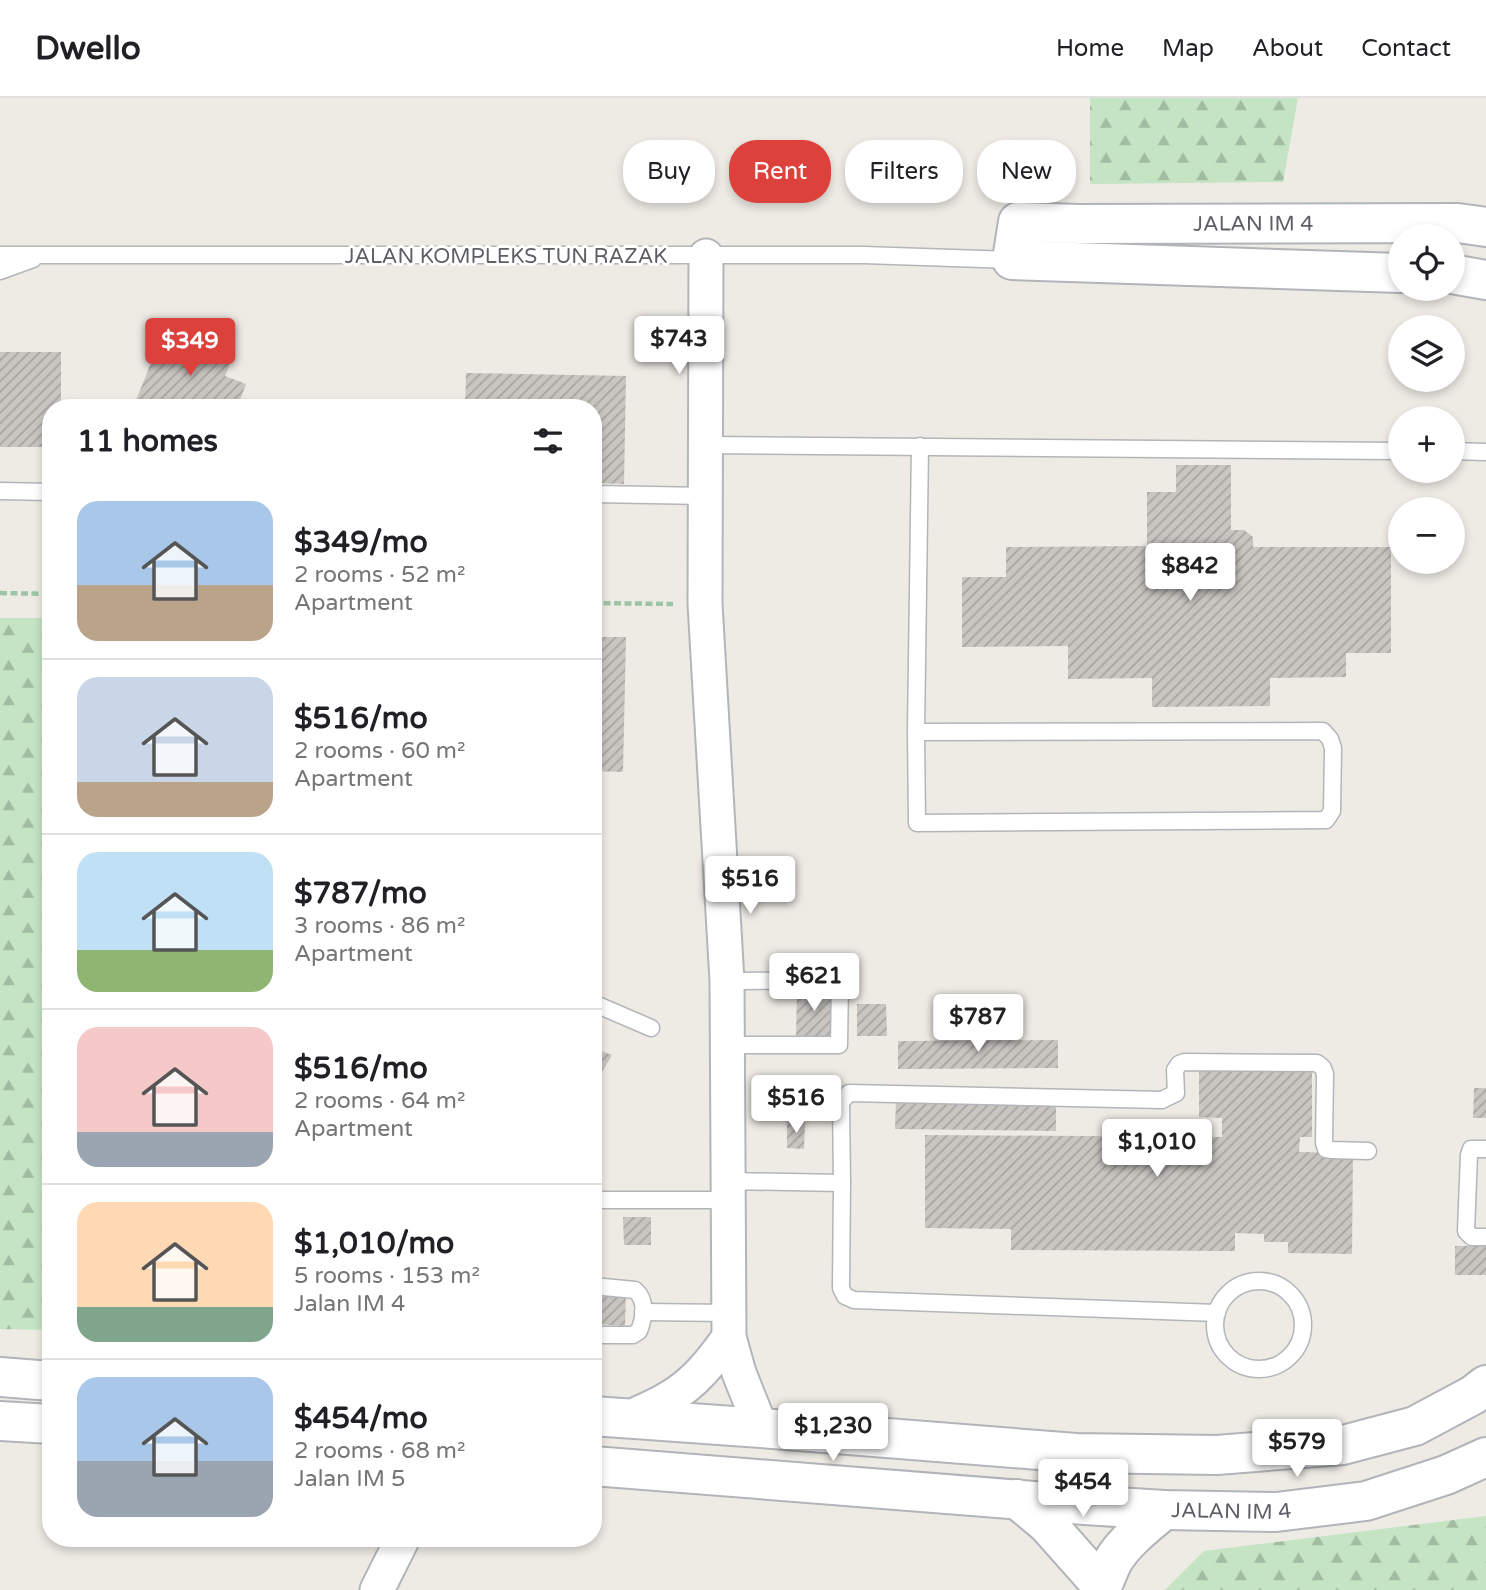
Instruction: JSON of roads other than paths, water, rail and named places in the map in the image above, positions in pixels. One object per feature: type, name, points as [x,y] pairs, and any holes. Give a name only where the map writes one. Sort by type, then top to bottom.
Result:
[{"type":"street","name":"JALAN IM 4","points":[[1388,273],[1012,260],[1018,222],[1079,225],[1458,223],[1486,227]]},
{"type":"street","points":[[706,256],[705,604],[727,981],[729,1325],[739,1373],[761,1427]]},
{"type":"street","points":[[1465,276],[1486,280]]},
{"type":"street","points":[[611,1417],[669,1398],[688,1385],[707,1367],[729,1325]]},
{"type":"street","points":[[0,1377],[42,1380]]},
{"type":"street","points":[[611,1417],[1076,1453],[1217,1455],[1343,1445],[1415,1426],[1473,1395],[1486,1385]]},
{"type":"street","points":[[0,1421],[42,1423]]},
{"type":"street","points":[[1076,1453],[1102,1588]]},
{"type":"street","name":"JALAN IM 4","points":[[602,1467],[1086,1505],[1164,1510],[1276,1512],[1366,1501],[1446,1475],[1486,1457]]},
{"type":"street","points":[[1017,1499],[1047,1524],[1102,1588]]},
{"type":"street","points":[[1102,1588],[1113,1561],[1143,1527],[1164,1510]]},
{"type":"street","points":[[377,1590],[398,1547]]},
{"type":"lane","name":"JALAN KOMPLEKS TUN RAZAK","points":[[0,255],[864,256],[1012,260]]},
{"type":"lane","points":[[0,271],[45,255]]},
{"type":"lane","points":[[706,445],[1388,451]]},
{"type":"lane","points":[[916,732],[1323,731],[1333,748],[1332,811],[1326,820],[917,823],[916,732],[920,446]]},
{"type":"lane","points":[[1465,451],[1486,452]]},
{"type":"lane","points":[[0,491],[42,492]]},
{"type":"lane","points":[[602,494],[706,496]]},
{"type":"lane","points":[[727,981],[832,981],[839,982],[840,985],[839,1045],[727,1045]]},
{"type":"lane","points":[[602,1007],[651,1028]]},
{"type":"lane","points":[[1217,1313],[853,1300],[845,1296],[841,1289],[841,1102],[849,1093],[1162,1100],[1175,1093],[1175,1070],[1184,1062],[1317,1063],[1325,1074],[1326,1149],[1368,1151]]},
{"type":"lane","points":[[1486,1149],[1471,1149],[1469,1155],[1466,1231],[1472,1237],[1486,1237]]},
{"type":"lane","points":[[602,1199],[842,1183]]},
{"type":"lane","points":[[1272,1282],[1294,1297],[1304,1323],[1302,1337],[1296,1349],[1275,1366],[1261,1369],[1247,1367],[1235,1361],[1218,1340],[1215,1326],[1217,1313],[1222,1300],[1244,1283],[1272,1282]]},
{"type":"lane","points":[[602,1287],[635,1290],[642,1297],[643,1312],[639,1331],[633,1335],[602,1335]]},
{"type":"lane","points":[[643,1312],[729,1325]]}]
